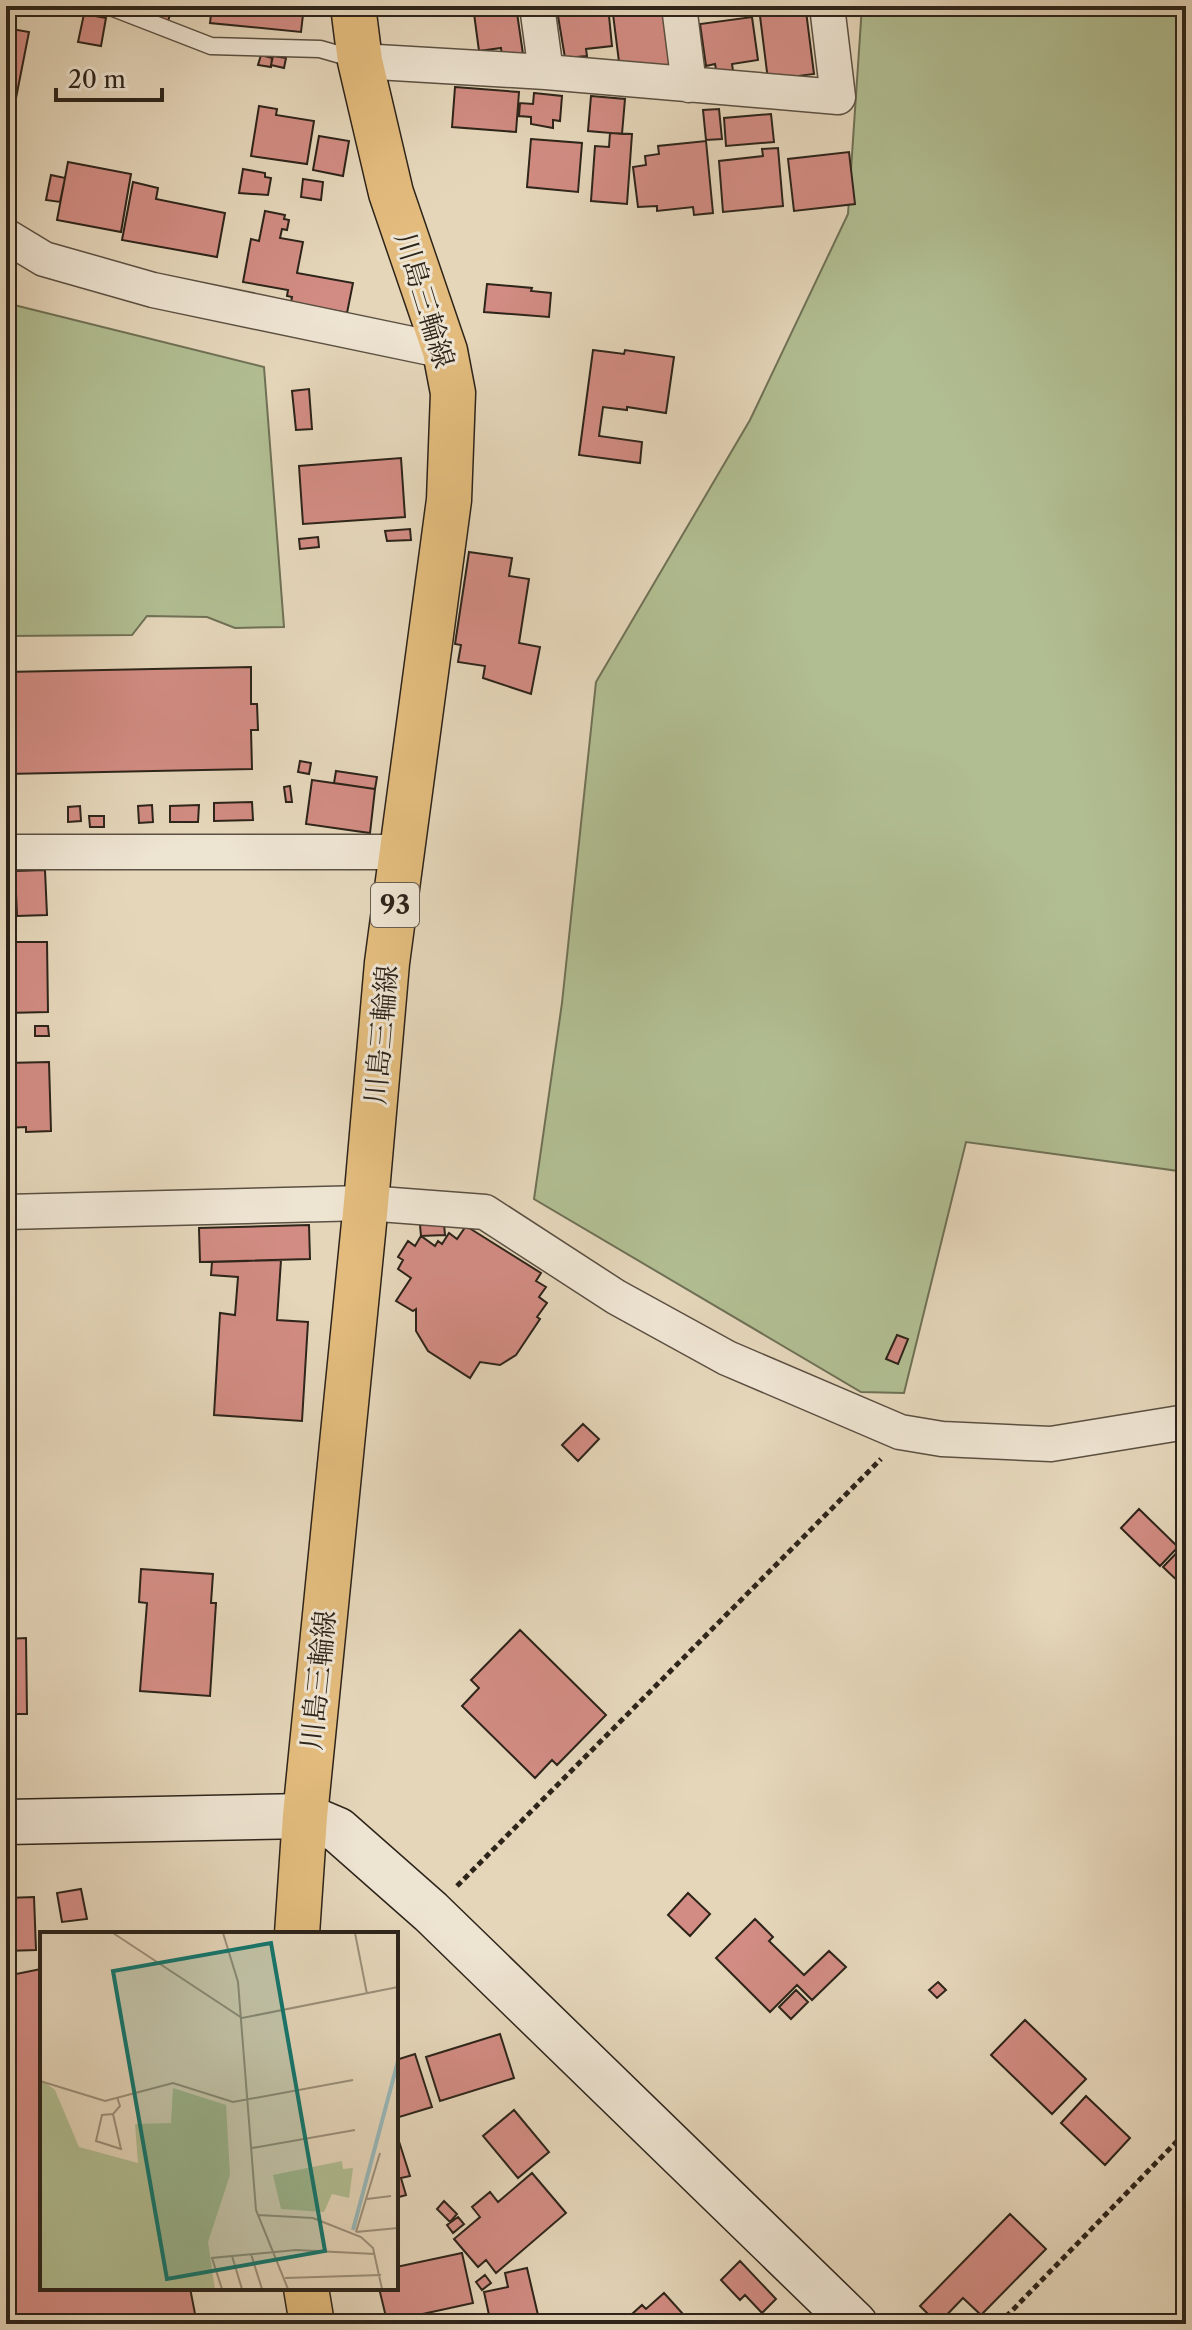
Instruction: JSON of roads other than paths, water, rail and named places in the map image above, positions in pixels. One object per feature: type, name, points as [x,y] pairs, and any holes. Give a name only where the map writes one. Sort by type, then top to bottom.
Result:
[{"type":"main road","name":"川島三輪線","points":[[297,1932],[305,1816],[387,963],[449,500],[453,393],[445,351],[391,193],[360,61],[353,6]]},
{"type":"main road","points":[[306,2290],[312,2324]]},
{"type":"street","points":[[537,6],[546,72]]},
{"type":"street","points":[[679,6],[689,85]]},
{"type":"street","points":[[360,61],[546,72],[838,97],[827,6]]},
{"type":"street","points":[[6,236],[44,259],[153,290],[445,351]]},
{"type":"street","points":[[6,852],[402,852]]},
{"type":"street","points":[[6,1212],[366,1203],[485,1212],[616,1297],[727,1358],[900,1432],[942,1439],[1051,1444],[1186,1422]]},
{"type":"street","points":[[6,1822],[305,1816],[338,1830],[431,1912],[855,2324]]},
{"type":"lane","points":[[108,6],[211,46],[320,49],[360,61]]}]
